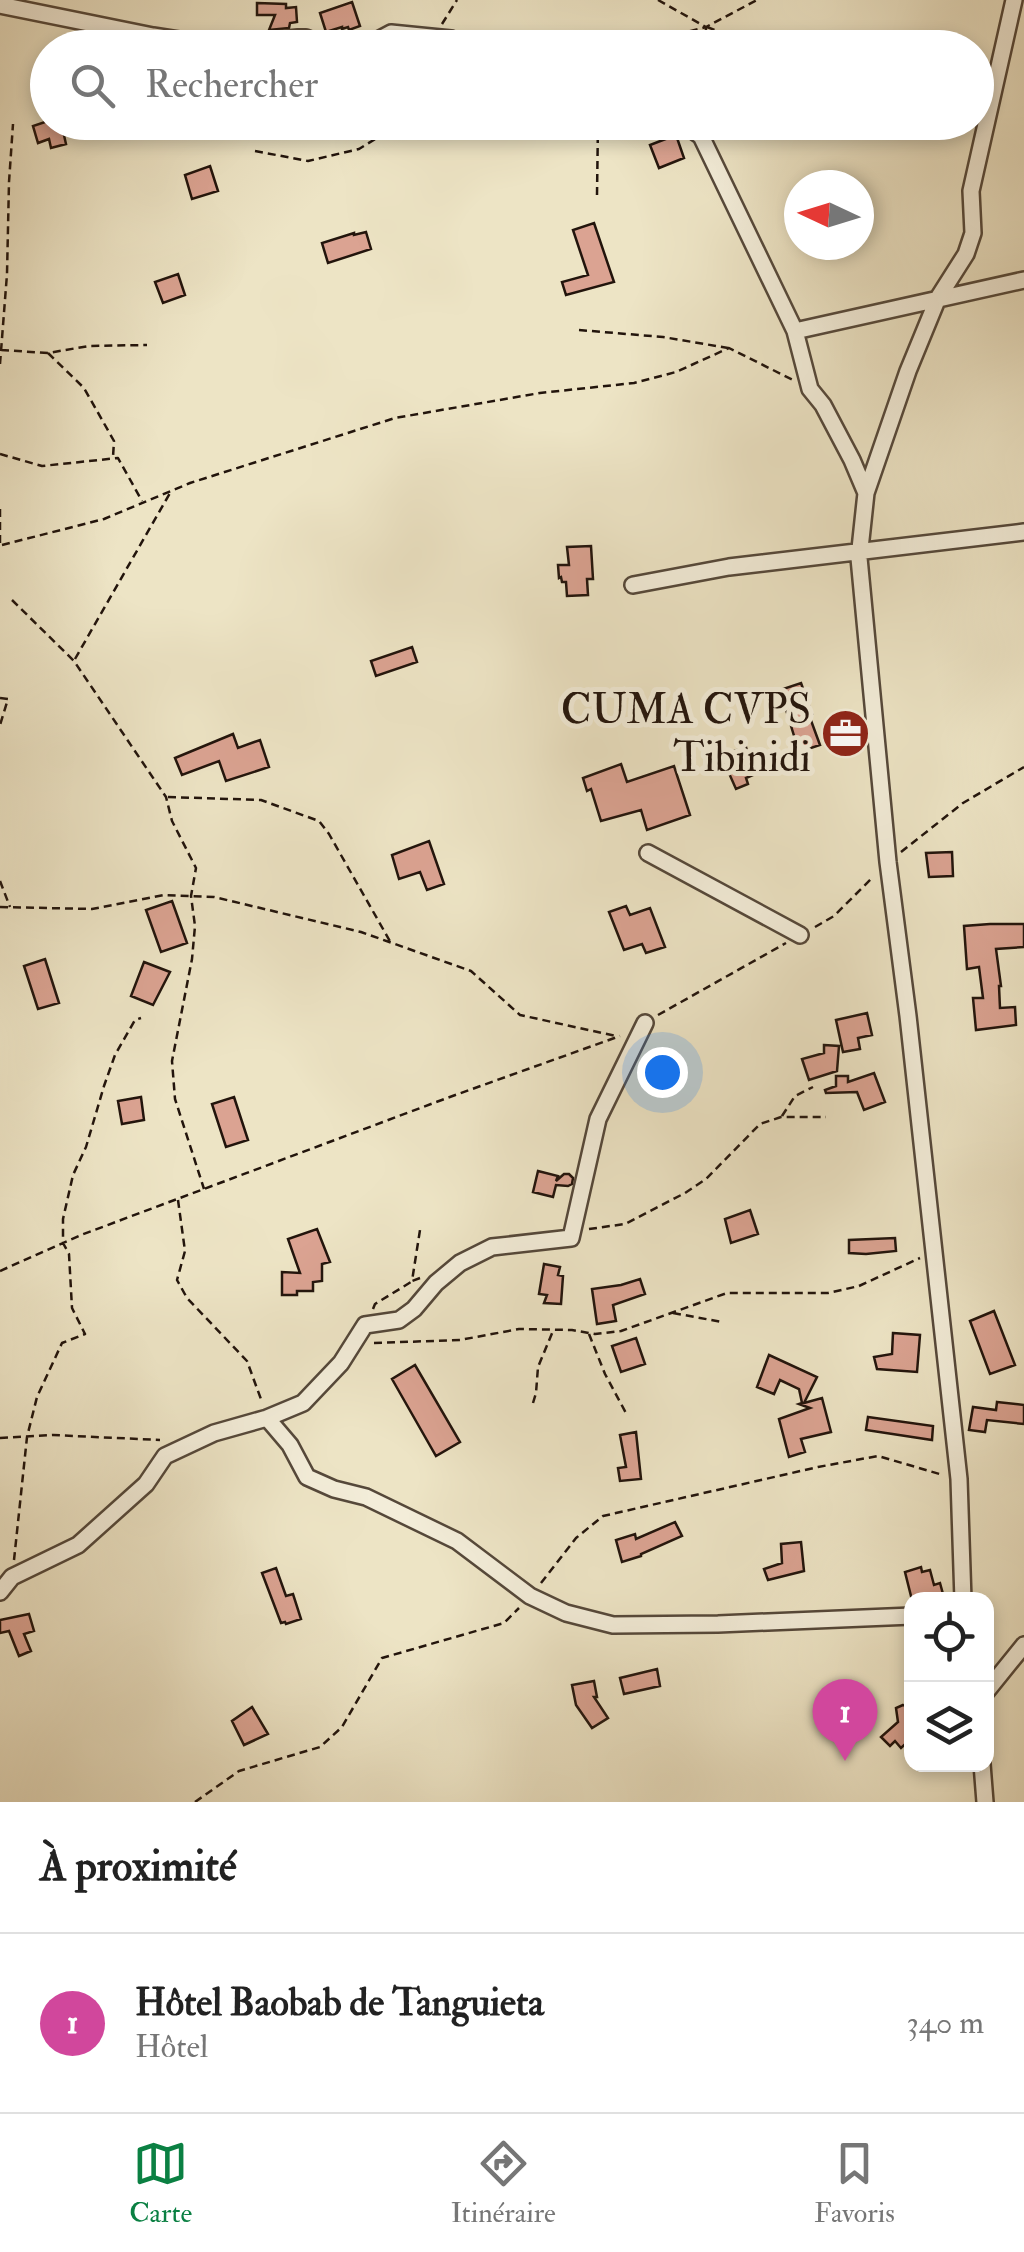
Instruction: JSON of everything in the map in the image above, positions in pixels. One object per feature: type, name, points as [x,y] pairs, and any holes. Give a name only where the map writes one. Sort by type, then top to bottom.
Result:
[{"type":"street","points":[[994,89],[1014,0]]},
{"type":"street","points":[[0,5],[123,30]]},
{"type":"street","points":[[703,140],[795,331],[810,389],[823,405],[866,493]]},
{"type":"street","points":[[963,1592],[959,1479],[888,862],[860,552],[866,493],[908,371],[938,298],[966,254],[973,233],[971,191],[982,140]]},
{"type":"street","points":[[795,331],[1024,280]]},
{"type":"street","points":[[633,585],[729,567],[1024,532]]},
{"type":"street","points":[[648,853],[800,935]]},
{"type":"street","points":[[0,1592],[12,1577],[78,1544],[146,1484],[164,1456],[214,1433],[302,1404],[341,1364],[365,1325],[399,1320],[460,1263],[492,1247],[571,1238],[598,1119],[645,1023]]},
{"type":"street","points":[[267,1418],[290,1444],[307,1476],[366,1497],[457,1542],[530,1596],[566,1613],[613,1625],[904,1616]]},
{"type":"street","points":[[994,1682],[1024,1645]]},
{"type":"street","points":[[982,1772],[984,1802]]},
{"type":"path","points":[[438,30],[457,0]]},
{"type":"path","points":[[658,0],[714,30]]},
{"type":"path","points":[[695,30],[757,0]]},
{"type":"path","points":[[0,364],[13,124]]},
{"type":"path","points":[[255,151],[308,161],[359,149],[374,140]]},
{"type":"path","points":[[598,140],[598,195]]},
{"type":"path","points":[[579,330],[663,337],[729,348],[810,389]]},
{"type":"path","points":[[0,350],[48,354],[88,346],[147,346]]},
{"type":"path","points":[[0,510],[1,545],[104,518],[170,492],[395,418],[540,393],[634,382],[676,372],[729,348]]},
{"type":"path","points":[[48,354],[84,388],[114,441],[113,458]]},
{"type":"path","points":[[0,454],[42,466],[118,458],[143,502]]},
{"type":"path","points":[[74,661],[170,492]]},
{"type":"path","points":[[12,600],[74,661],[166,796],[172,821],[196,868],[191,896],[195,926],[192,959],[172,1061],[175,1100],[204,1189]]},
{"type":"path","points":[[0,698],[8,698],[0,725]]},
{"type":"path","points":[[0,1271],[177,1199],[618,1037],[834,916],[888,862],[962,803],[1024,767]]},
{"type":"path","points":[[166,796],[261,800],[319,821],[391,943]]},
{"type":"path","points":[[0,881],[10,908]]},
{"type":"path","points":[[0,907],[92,909],[164,895],[214,897],[361,932],[471,972],[520,1016],[618,1037]]},
{"type":"path","points":[[12,1577],[27,1437],[37,1397],[62,1343],[85,1334],[72,1308],[69,1254],[63,1243],[63,1219],[72,1175],[86,1147],[116,1055],[135,1020],[141,1018]]},
{"type":"path","points":[[781,1117],[794,1096],[813,1086]]},
{"type":"path","points":[[572,1231],[626,1224],[647,1214],[706,1178],[760,1124],[781,1117],[826,1118]]},
{"type":"path","points":[[177,1199],[185,1251],[177,1280],[187,1298],[247,1361],[267,1418]]},
{"type":"path","points":[[412,1281],[420,1230]]},
{"type":"path","points":[[352,1346],[460,1340],[519,1328],[622,1331],[727,1293],[828,1293],[859,1286],[934,1251]]},
{"type":"path","points":[[365,1325],[376,1304],[422,1276]]},
{"type":"path","points":[[672,1312],[722,1322]]},
{"type":"path","points":[[533,1403],[538,1367],[554,1330]]},
{"type":"path","points":[[588,1333],[604,1374],[626,1413]]},
{"type":"path","points":[[0,1438],[53,1435],[171,1440]]},
{"type":"path","points":[[195,1802],[239,1771],[320,1747],[342,1727],[382,1658],[504,1623],[576,1538],[603,1516],[878,1456],[959,1479]]},
{"type":"building","points":[[352,2],[360,26],[325,30],[320,13]]},
{"type":"building","points":[[257,3],[296,7],[297,22],[290,23],[289,28],[269,30],[275,15],[257,15]]},
{"type":"building","points":[[49,140],[65,140],[66,144],[51,148]]},
{"type":"building","points":[[678,140],[684,158],[659,168],[650,145]]},
{"type":"building","points":[[210,166],[218,191],[192,199],[185,175]]},
{"type":"building","points":[[594,223],[614,282],[566,295],[562,282],[588,275],[573,230]]},
{"type":"building","points":[[366,232],[371,249],[328,263],[322,243]]},
{"type":"building","points":[[178,274],[185,295],[163,303],[155,282]]},
{"type":"building","points":[[591,546],[593,579],[587,579],[588,595],[567,596],[558,565],[569,565],[567,547]]},
{"type":"building","points":[[412,647],[417,662],[376,676],[371,661]]},
{"type":"building","points":[[801,683],[820,745],[799,752],[780,690]]},
{"type":"building","points":[[233,734],[238,748],[260,740],[269,767],[226,781],[219,761],[182,775],[175,758]]},
{"type":"building","points":[[746,747],[753,775],[746,778],[748,784],[736,789],[724,762],[728,761],[725,754]]},
{"type":"building","points":[[621,764],[627,782],[674,766],[690,815],[647,830],[641,810],[601,821],[591,789],[587,791],[583,778]]},
{"type":"building","points":[[429,841],[444,884],[427,890],[420,872],[399,879],[392,855]]},
{"type":"building","points":[[952,852],[953,876],[929,877],[926,853]]},
{"type":"building","points":[[172,901],[187,943],[161,952],[146,910]]},
{"type":"building","points":[[626,906],[630,915],[650,908],[665,947],[646,953],[642,944],[624,950],[609,912]]},
{"type":"building","points":[[1024,924],[1024,947],[996,949],[1000,1008],[1015,1007],[1016,1025],[976,1030],[973,998],[983,998],[979,967],[967,969],[964,926]]},
{"type":"building","points":[[45,959],[59,1003],[38,1009],[24,966]]},
{"type":"building","points":[[144,962],[170,972],[153,1005],[131,996]]},
{"type":"building","points":[[867,1013],[872,1035],[858,1038],[860,1049],[843,1052],[836,1020]]},
{"type":"building","points":[[824,1045],[839,1046],[837,1071],[809,1080],[802,1059],[824,1053]]},
{"type":"building","points":[[874,1073],[885,1102],[864,1110],[857,1092],[826,1093],[825,1090],[836,1086],[836,1076],[848,1076],[848,1082]]},
{"type":"building","points":[[141,1097],[144,1120],[122,1124],[118,1101]]},
{"type":"building","points":[[234,1097],[248,1140],[226,1147],[212,1104]]},
{"type":"building","points":[[538,1171],[558,1176],[556,1181],[569,1174],[572,1184],[556,1185],[553,1197],[533,1192]]},
{"type":"building","points":[[750,1210],[758,1234],[731,1243],[725,1219]]},
{"type":"building","points":[[317,1229],[330,1262],[322,1264],[322,1281],[313,1282],[313,1291],[282,1295],[282,1272],[300,1273],[288,1239]]},
{"type":"building","points":[[895,1238],[896,1251],[849,1253],[849,1240]]},
{"type":"building","points":[[544,1264],[560,1267],[561,1304],[544,1303],[547,1295],[539,1294]]},
{"type":"building","points":[[640,1279],[645,1294],[613,1305],[616,1321],[597,1324],[592,1289]]},
{"type":"building","points":[[994,1311],[1015,1365],[990,1374],[970,1321]]},
{"type":"building","points":[[893,1333],[920,1335],[917,1372],[877,1369],[874,1357],[892,1354]]},
{"type":"building","points":[[636,1338],[645,1364],[621,1372],[612,1346]]},
{"type":"building","points":[[769,1355],[817,1377],[804,1403],[822,1398],[831,1432],[801,1439],[805,1452],[789,1457],[779,1419],[810,1408],[799,1404],[799,1389],[780,1380],[774,1394],[757,1387]]},
{"type":"building","points":[[415,1365],[460,1442],[436,1456],[392,1379]]},
{"type":"building","points":[[997,1402],[1024,1405],[1024,1424],[987,1420],[985,1432],[969,1430],[973,1407],[996,1410]]},
{"type":"building","points":[[868,1417],[933,1426],[932,1440],[866,1430]]},
{"type":"building","points":[[636,1432],[641,1479],[620,1481],[618,1468],[626,1467],[620,1435]]},
{"type":"building","points":[[675,1522],[682,1536],[622,1562],[616,1540],[635,1534],[636,1539]]},
{"type":"building","points":[[801,1542],[804,1571],[768,1580],[764,1569],[782,1563],[781,1544]]},
{"type":"building","points":[[921,1567],[922,1572],[930,1570],[934,1585],[940,1583],[942,1592],[910,1592],[905,1572]]},
{"type":"building","points":[[276,1568],[286,1596],[293,1594],[301,1619],[286,1624],[281,1623],[262,1573]]},
{"type":"building","points":[[29,1614],[34,1631],[24,1634],[31,1651],[19,1656],[9,1631],[0,1633],[0,1620]]},
{"type":"building","points":[[657,1669],[660,1686],[624,1694],[620,1678]]},
{"type":"building","points":[[594,1681],[594,1697],[608,1718],[592,1728],[576,1705],[572,1685]]},
{"type":"building","points":[[904,1706],[901,1748],[895,1741],[890,1746],[881,1737],[898,1722],[896,1708]]},
{"type":"building","points":[[252,1707],[268,1734],[244,1745],[232,1721]]},
{"type":"place","name":"CUMA CVPS Tibinidi","points":[[846,734]]},
{"type":"place","name":"Hôtel Baobab de Tanguieta","points":[[845,1761]]}]
